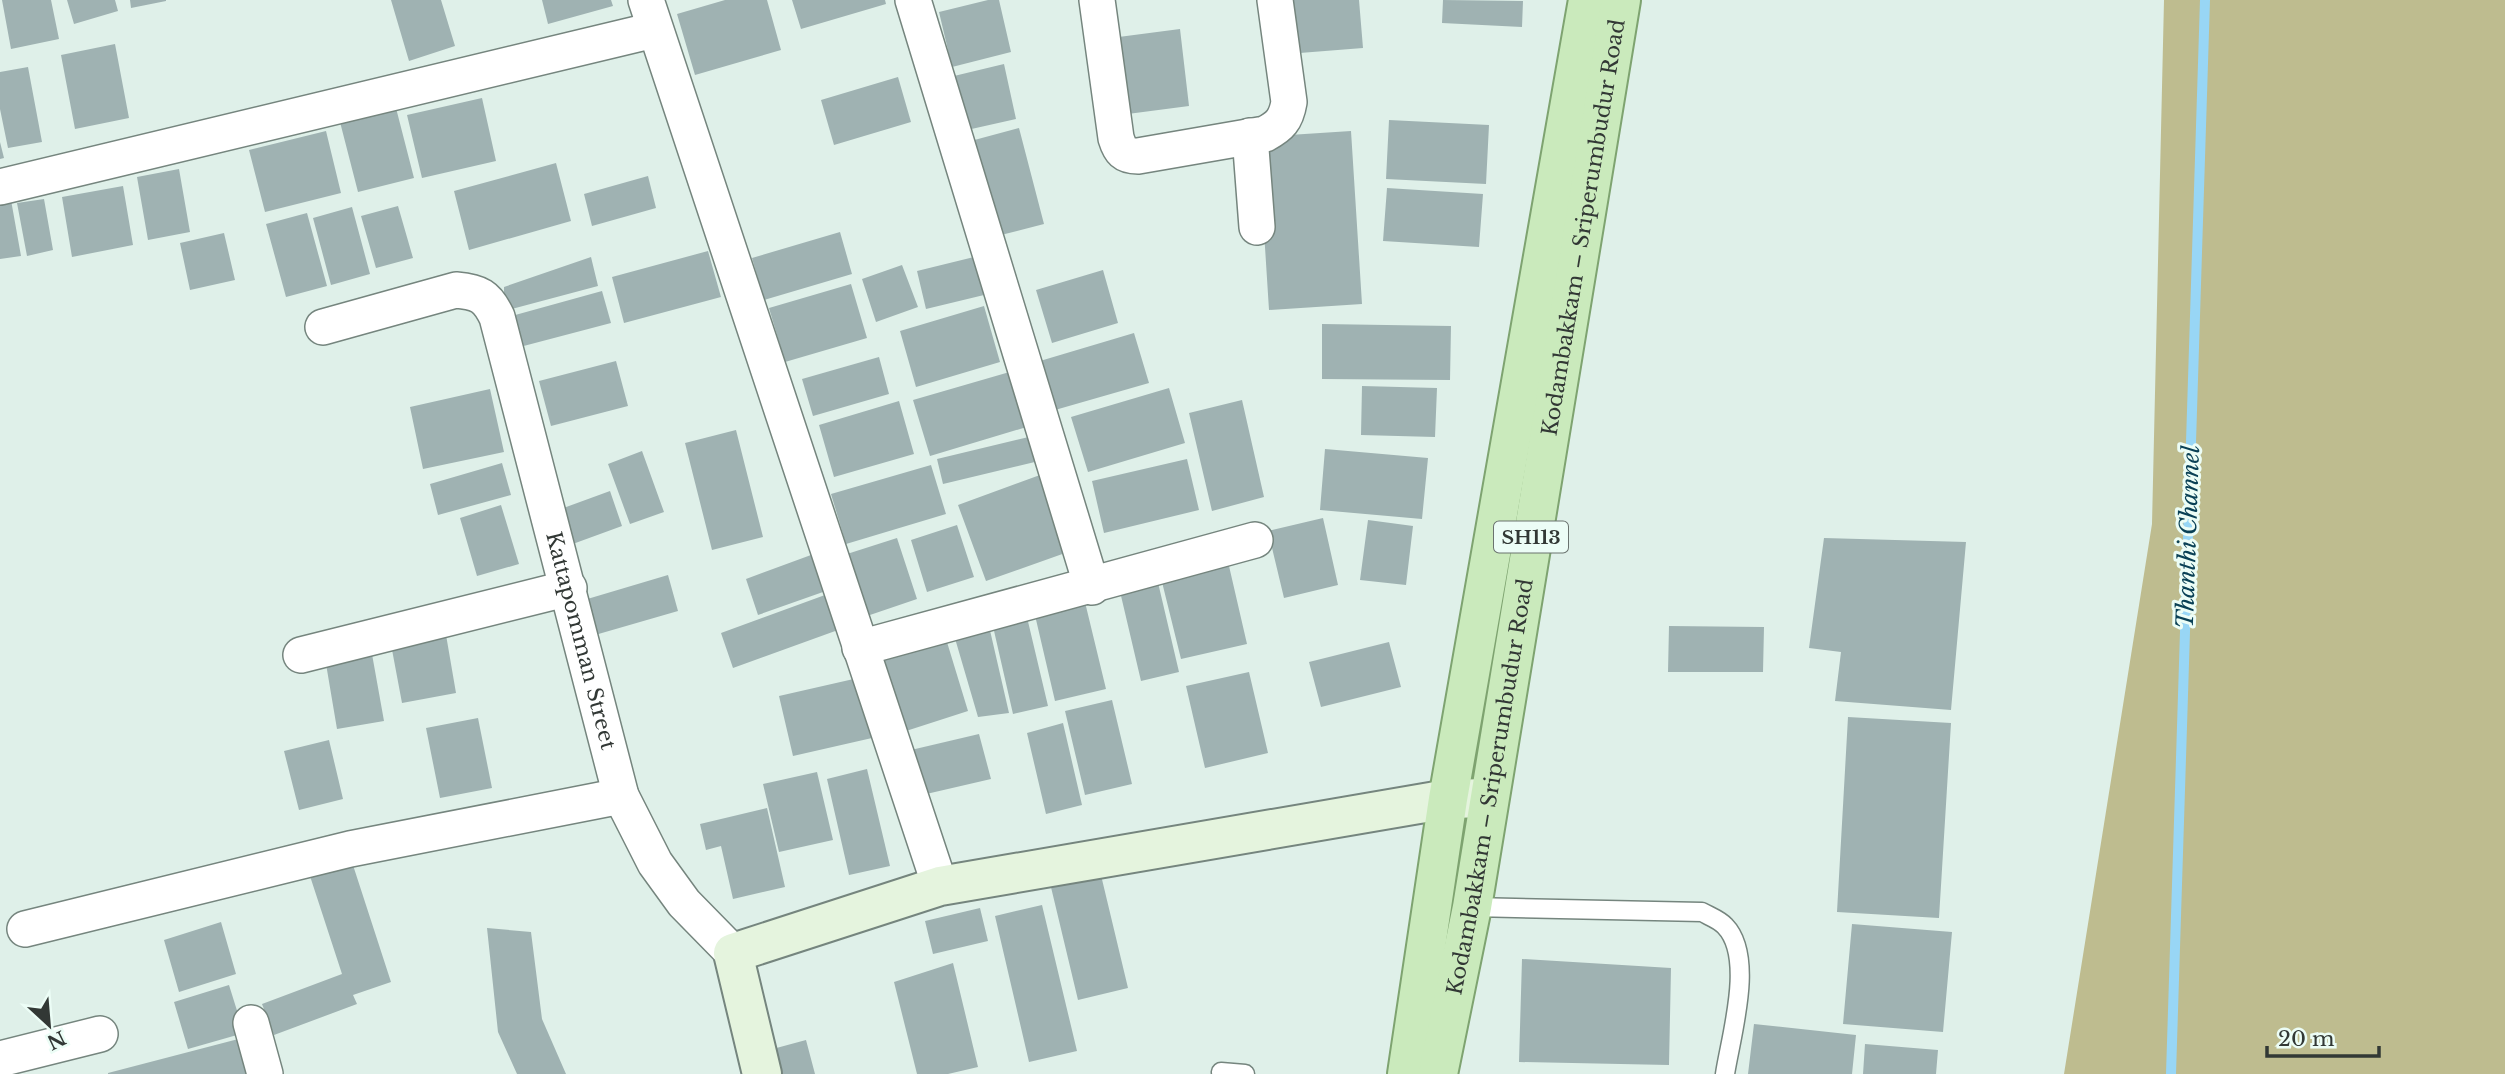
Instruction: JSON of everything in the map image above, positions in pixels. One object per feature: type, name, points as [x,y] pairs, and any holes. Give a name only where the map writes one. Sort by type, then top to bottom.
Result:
[{"type":"main road","name":"Kodambakkam – Sriperumbudur Road","points":[[1407,1074],[1448,799],[1588,0]]},
{"type":"main road","name":"Kodambakkam – Sriperumbudur Road","points":[[1438,1074],[1472,907],[1621,0]]},
{"type":"street","points":[[913,0],[1092,587]]},
{"type":"street","points":[[1097,0],[1120,150],[1129,156],[1250,136],[1272,130],[1287,116],[1289,103],[1275,0]]},
{"type":"street","points":[[0,187],[650,15],[940,886]]},
{"type":"street","points":[[1250,136],[1257,227]]},
{"type":"street","name":"Kattapomman Street","points":[[323,327],[456,290],[477,292],[488,299],[498,317],[621,796],[655,863],[684,903],[733,953]]},
{"type":"street","points":[[860,648],[1092,587],[1255,540]]},
{"type":"street","points":[[301,655],[569,588]]},
{"type":"street","points":[[25,929],[350,849],[621,796]]},
{"type":"street","points":[[762,1074],[733,953],[940,886],[1448,799],[1488,798]]},
{"type":"street","points":[[251,1023],[265,1074]]},
{"type":"street","points":[[0,1059],[46,1061],[100,1034]]},
{"type":"lane","points":[[1472,907],[1702,912],[1725,925],[1735,943],[1742,970],[1725,1074]]},
{"type":"lane","points":[[1221,1072],[1245,1074]]},
{"type":"shaded area","points":[[2164,0],[2505,0],[2505,1074],[2064,1074],[2152,524]]},
{"type":"building","points":[[2,0],[51,0],[59,39],[11,49]]},
{"type":"building","points":[[67,0],[115,0],[118,11],[74,24]]},
{"type":"building","points":[[130,0],[166,0],[166,1],[131,8]]},
{"type":"building","points":[[391,0],[441,0],[455,46],[409,61]]},
{"type":"building","points":[[542,0],[611,0],[613,6],[548,24]]},
{"type":"building","points":[[725,0],[767,0],[781,50],[695,75],[677,14]]},
{"type":"building","points":[[792,0],[885,0],[886,4],[801,29]]},
{"type":"building","points":[[988,0],[999,0],[1011,52],[952,67],[939,12]]},
{"type":"building","points":[[1280,0],[1359,0],[1363,48],[1287,54]]},
{"type":"building","points":[[1443,0],[1523,1],[1522,27],[1442,23]]},
{"type":"building","points":[[1180,29],[1189,106],[1120,115],[1111,38]]},
{"type":"building","points":[[115,44],[129,118],[75,129],[61,55]]},
{"type":"building","points":[[1004,64],[1016,119],[967,130],[954,76]]},
{"type":"building","points":[[28,67],[42,142],[8,148],[0,109],[0,72]]},
{"type":"building","points":[[898,77],[911,122],[834,145],[821,100]]},
{"type":"building","points":[[482,98],[496,161],[422,178],[407,115]]},
{"type":"building","points":[[396,108],[414,178],[358,192],[340,122]]},
{"type":"building","points":[[1389,120],[1489,125],[1486,184],[1386,179]]},
{"type":"building","points":[[1019,128],[1044,224],[993,237],[967,142]]},
{"type":"building","points":[[326,131],[341,193],[265,212],[249,150]]},
{"type":"building","points":[[1351,131],[1362,304],[1269,310],[1258,137]]},
{"type":"building","points":[[0,142],[4,158],[0,159]]},
{"type":"building","points":[[556,163],[571,221],[469,250],[454,191]]},
{"type":"building","points":[[179,169],[190,232],[148,240],[137,177]]},
{"type":"building","points":[[648,176],[656,208],[592,226],[584,194]]},
{"type":"building","points":[[123,186],[133,245],[72,257],[62,197]]},
{"type":"building","points":[[1387,188],[1483,194],[1479,247],[1383,241]]},
{"type":"building","points":[[44,199],[53,250],[27,256],[17,203]]},
{"type":"building","points":[[11,200],[21,256],[0,259],[0,202]]},
{"type":"building","points":[[398,206],[413,258],[376,268],[361,216]]},
{"type":"building","points":[[352,207],[370,274],[331,285],[313,218]]},
{"type":"building","points":[[307,213],[327,286],[286,297],[266,224]]},
{"type":"building","points":[[840,232],[852,274],[764,300],[752,258]]},
{"type":"building","points":[[224,233],[235,280],[190,290],[180,243]]},
{"type":"building","points":[[708,251],[721,297],[624,323],[612,277]]},
{"type":"building","points":[[591,257],[598,286],[504,311],[504,287]]},
{"type":"building","points":[[974,257],[984,295],[926,309],[917,271]]},
{"type":"building","points":[[902,265],[918,307],[876,322],[862,279]]},
{"type":"building","points":[[1103,270],[1118,323],[1052,343],[1036,290]]},
{"type":"building","points":[[851,284],[867,338],[785,362],[769,308]]},
{"type":"building","points":[[602,291],[611,323],[516,348],[508,317]]},
{"type":"building","points":[[984,306],[1000,362],[916,387],[900,331]]},
{"type":"building","points":[[1322,324],[1451,326],[1450,380],[1322,379]]},
{"type":"building","points":[[1134,333],[1149,383],[1055,410],[1040,361]]},
{"type":"building","points":[[879,357],[889,394],[813,416],[802,379]]},
{"type":"building","points":[[616,361],[628,406],[551,426],[539,381]]},
{"type":"building","points":[[1013,371],[1030,426],[930,456],[913,400]]},
{"type":"building","points":[[1362,386],[1437,388],[1435,437],[1361,435]]},
{"type":"building","points":[[1169,388],[1185,443],[1088,472],[1071,417]]},
{"type":"building","points":[[490,389],[504,452],[423,469],[410,407]]},
{"type":"building","points":[[1242,400],[1264,497],[1212,511],[1189,413]]},
{"type":"building","points":[[899,401],[914,454],[834,477],[819,425]]},
{"type":"building","points":[[736,430],[763,537],[712,550],[685,443]]},
{"type":"building","points":[[1033,436],[1039,461],[943,484],[937,459]]},
{"type":"building","points":[[1325,449],[1428,458],[1422,519],[1320,510]]},
{"type":"building","points":[[642,451],[664,512],[630,524],[608,464]]},
{"type":"building","points":[[1187,459],[1199,510],[1104,533],[1092,481]]},
{"type":"building","points":[[502,463],[511,495],[438,515],[430,484]]},
{"type":"building","points":[[931,465],[946,514],[846,544],[831,494]]},
{"type":"building","points":[[1040,475],[1068,552],[986,581],[958,505]]},
{"type":"building","points":[[610,491],[622,526],[570,545],[558,510]]},
{"type":"building","points":[[501,505],[519,564],[477,576],[460,518]]},
{"type":"building","points":[[1323,518],[1338,585],[1284,598],[1268,531]]},
{"type":"building","points":[[1368,520],[1413,526],[1406,585],[1360,580]]},
{"type":"building","points":[[957,525],[974,577],[927,592],[911,540]]},
{"type":"building","points":[[897,538],[917,599],[867,616],[847,554]]},
{"type":"building","points":[[1824,538],[1966,542],[1951,710],[1835,701],[1841,652],[1809,648]]},
{"type":"building","points":[[811,555],[823,592],[758,615],[746,579]]},
{"type":"building","points":[[1229,566],[1247,644],[1181,659],[1162,582]]},
{"type":"building","points":[[1156,574],[1179,672],[1141,681],[1118,583]]},
{"type":"building","points":[[668,575],[678,611],[595,635],[584,600]]},
{"type":"building","points":[[825,595],[838,630],[733,668],[721,633]]},
{"type":"building","points":[[1084,598],[1106,689],[1055,701],[1034,611]]},
{"type":"building","points":[[1026,613],[1048,706],[1013,714],[992,622]]},
{"type":"building","points":[[989,626],[1009,713],[978,717],[954,635]]},
{"type":"building","points":[[1669,626],[1764,627],[1763,672],[1668,672]]},
{"type":"building","points":[[445,629],[456,693],[402,703],[390,639]]},
{"type":"building","points":[[943,629],[968,711],[906,731],[880,649]]},
{"type":"building","points":[[1389,642],[1401,687],[1321,707],[1309,662]]},
{"type":"building","points":[[370,643],[384,721],[337,729],[324,652]]},
{"type":"building","points":[[1249,672],[1268,753],[1205,768],[1186,686]]},
{"type":"building","points":[[858,678],[872,738],[793,756],[779,696]]},
{"type":"building","points":[[1112,700],[1132,784],[1085,795],[1065,711]]},
{"type":"building","points":[[1848,717],[1951,723],[1939,918],[1837,912]]},
{"type":"building","points":[[478,718],[492,788],[440,798],[426,728]]},
{"type":"building","points":[[1063,723],[1082,805],[1046,814],[1027,733]]},
{"type":"building","points":[[979,734],[991,779],[922,795],[911,750]]},
{"type":"building","points":[[329,740],[343,799],[299,810],[284,751]]},
{"type":"building","points":[[867,769],[890,866],[849,875],[827,779]]},
{"type":"building","points":[[817,772],[833,840],[779,852],[763,784]]},
{"type":"building","points":[[767,808],[785,887],[733,899],[721,846],[706,850],[700,824]]},
{"type":"building","points":[[351,859],[391,982],[353,995],[357,1004],[274,1035],[262,1004],[342,974],[309,873]]},
{"type":"building","points":[[1100,871],[1128,988],[1078,1000],[1050,883]]},
{"type":"building","points":[[1042,905],[1077,1051],[1029,1062],[995,916]]},
{"type":"building","points":[[980,908],[988,941],[933,954],[925,921]]},
{"type":"building","points":[[221,922],[236,974],[179,992],[164,940]]},
{"type":"building","points":[[1852,924],[1952,932],[1943,1032],[1843,1024]]},
{"type":"building","points":[[487,928],[531,932],[542,1019],[566,1074],[517,1074],[498,1032]]},
{"type":"building","points":[[1522,959],[1671,968],[1669,1065],[1519,1062]]},
{"type":"building","points":[[953,963],[978,1067],[948,1074],[917,1074],[894,982]]},
{"type":"building","points":[[229,985],[244,1033],[188,1049],[174,1002]]},
{"type":"building","points":[[1754,1024],[1856,1035],[1852,1074],[1748,1074]]},
{"type":"building","points":[[246,1037],[255,1074],[108,1074],[108,1073]]},
{"type":"building","points":[[806,1040],[815,1074],[775,1074],[769,1050]]},
{"type":"building","points":[[1865,1044],[1938,1050],[1936,1074],[1863,1074]]},
{"type":"waterway","name":"Thanthi Channel","points":[[2171,1074],[2205,0]]}]
